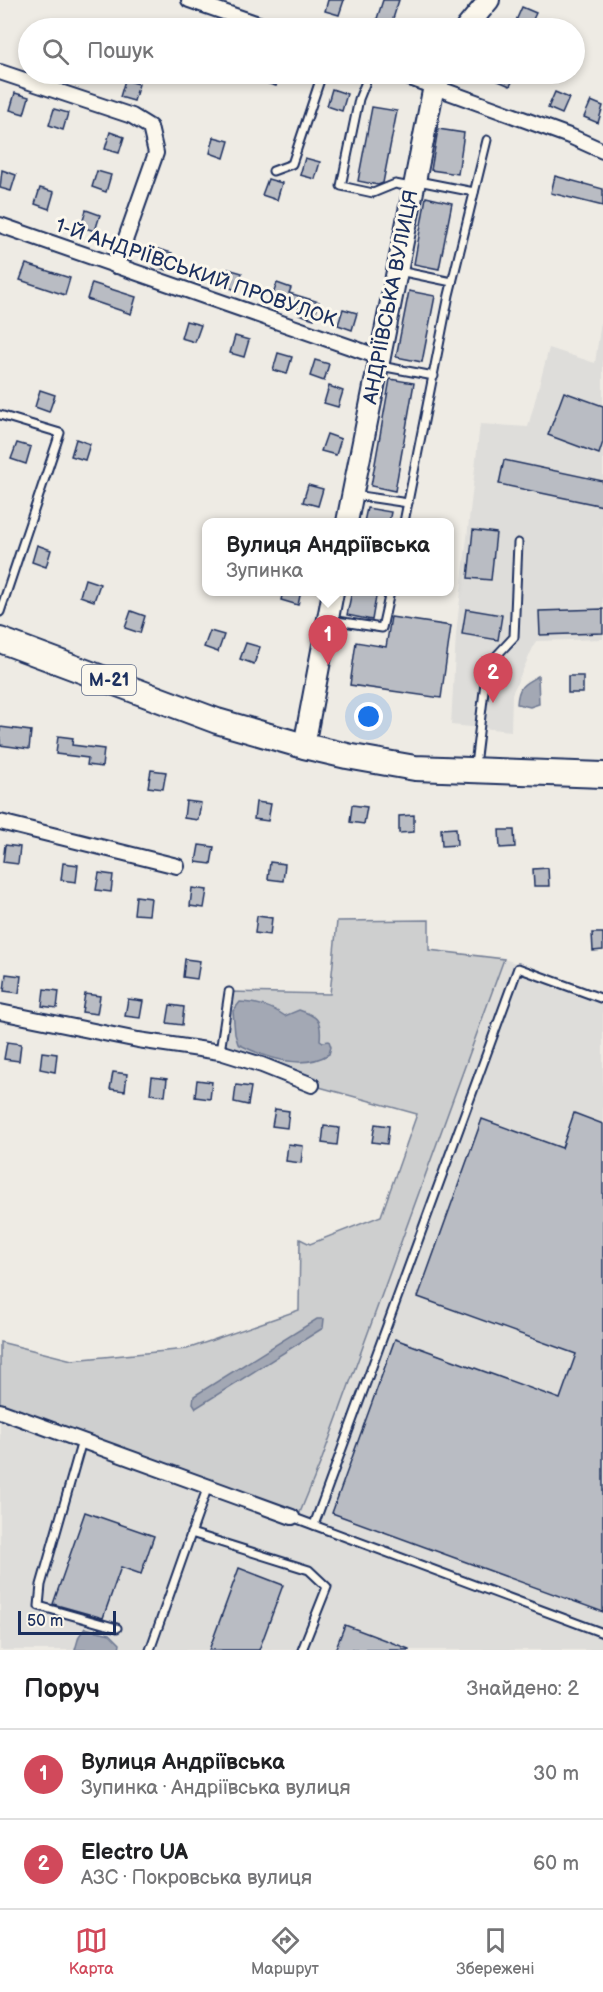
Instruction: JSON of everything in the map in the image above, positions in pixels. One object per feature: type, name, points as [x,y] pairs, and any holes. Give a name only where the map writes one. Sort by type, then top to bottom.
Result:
[{"type":"highway","name":"М-21","points":[[0,640],[217,721],[347,756],[415,768],[603,775]]},
{"type":"street","points":[[189,0],[241,18]]},
{"type":"street","points":[[474,18],[489,0]]},
{"type":"street","points":[[0,72],[18,78]]},
{"type":"street","points":[[36,84],[132,116],[150,127],[156,153],[116,266]]},
{"type":"street","name":"АНДРІЇВСЬКА ВУЛИЦЯ","points":[[348,518],[436,84]]},
{"type":"street","points":[[446,84],[603,151]]},
{"type":"street","name":"1-Й АНДРІЇВСЬКИЙ ПРОВУЛОК","points":[[0,225],[378,361]]},
{"type":"street","points":[[304,746],[332,596]]},
{"type":"street","points":[[0,822],[177,866]]},
{"type":"street","points":[[0,1012],[138,1040],[220,1052],[262,1065],[312,1085]]},
{"type":"street","points":[[0,1411],[292,1517]]},
{"type":"lane","points":[[273,171],[292,164],[319,84]]},
{"type":"lane","points":[[365,84],[359,99],[341,186],[373,194],[395,184],[414,184],[474,192]]},
{"type":"lane","points":[[405,518],[452,282],[487,140]]},
{"type":"lane","points":[[397,270],[452,282]]},
{"type":"lane","points":[[378,361],[434,376]]},
{"type":"lane","points":[[0,415],[60,433],[0,612]]},
{"type":"lane","points":[[352,494],[408,503]]},
{"type":"lane","points":[[475,771],[487,666],[514,637],[518,543]]},
{"type":"lane","points":[[328,620],[382,628],[389,596]]},
{"type":"lane","points":[[314,1525],[518,968],[603,999]]},
{"type":"lane","points":[[220,1052],[229,992]]},
{"type":"lane","points":[[82,1441],[41,1585],[39,1606],[117,1628]]},
{"type":"lane","points":[[150,1650],[208,1486]]},
{"type":"lane","points":[[292,1517],[603,1633]]},
{"type":"lane","points":[[191,1533],[309,1570],[327,1587],[302,1650]]},
{"type":"shaded area","points":[[603,308],[603,639],[536,641],[512,694],[511,731],[451,725],[456,634],[480,424],[528,427],[549,348],[595,363]]},
{"type":"shaded area","points":[[538,676],[539,704],[530,707],[517,704],[522,686]]},
{"type":"shaded area","points":[[429,920],[429,950],[504,959],[322,1459],[299,1515],[300,1520],[0,1411],[0,1342],[72,1360],[187,1349],[299,1310],[300,1239],[310,1244],[381,1216],[417,1114],[312,1085],[220,1052],[229,992],[330,994],[337,921]]},
{"type":"shaded area","points":[[504,959],[603,993],[603,1650],[0,1650],[0,1411],[299,1515],[322,1459]]},
{"type":"shaded area","points":[[240,1002],[264,1006],[285,1016],[299,1010],[310,1014],[319,1023],[320,1040],[329,1041],[331,1047],[329,1054],[318,1059],[295,1062],[271,1057],[238,1044],[233,1011]]},
{"type":"shaded area","points":[[317,1319],[324,1319],[323,1328],[196,1408],[193,1403],[194,1396]]},
{"type":"shaded area","points":[[85,1628],[110,1634],[120,1644],[119,1650],[75,1650],[79,1636]]},
{"type":"building","points":[[328,0],[344,0],[339,15],[325,11]]},
{"type":"building","points":[[383,0],[399,0],[393,18],[377,18]]},
{"type":"building","points":[[522,7],[536,13],[534,18],[517,18]]},
{"type":"building","points":[[124,84],[139,84],[134,101],[120,97]]},
{"type":"building","points":[[332,89],[347,94],[342,111],[327,106]]},
{"type":"building","points":[[555,92],[569,98],[562,114],[548,108]]},
{"type":"building","points":[[15,93],[29,97],[24,114],[10,110]]},
{"type":"building","points":[[591,101],[603,106],[598,123],[584,117]]},
{"type":"building","points":[[372,107],[397,111],[383,183],[378,185],[358,181]]},
{"type":"building","points":[[54,109],[68,113],[63,130],[49,125]]},
{"type":"building","points":[[438,129],[464,133],[458,174],[431,170]]},
{"type":"building","points":[[110,132],[124,137],[119,153],[105,149]]},
{"type":"building","points":[[214,137],[229,141],[224,158],[210,153]]},
{"type":"building","points":[[305,158],[320,162],[315,179],[300,175]]},
{"type":"building","points":[[2,170],[16,175],[11,191],[0,188]]},
{"type":"building","points":[[97,171],[111,175],[106,192],[92,187]]},
{"type":"building","points":[[555,176],[603,189],[603,206],[551,193]]},
{"type":"building","points":[[268,179],[282,183],[277,200],[262,195]]},
{"type":"building","points":[[40,188],[54,192],[49,209],[35,204]]},
{"type":"building","points":[[426,197],[452,203],[439,269],[414,264]]},
{"type":"building","points":[[86,210],[100,215],[95,231],[81,227]]},
{"type":"building","points":[[158,249],[172,253],[167,270],[153,266]]},
{"type":"building","points":[[26,264],[70,278],[65,295],[20,280]]},
{"type":"building","points":[[228,269],[242,273],[237,290],[223,286]]},
{"type":"building","points":[[92,283],[136,297],[131,314],[87,299]]},
{"type":"building","points":[[277,283],[291,288],[289,293],[319,302],[314,319],[299,314],[301,309],[271,300]]},
{"type":"building","points":[[409,291],[435,296],[422,362],[396,357]]},
{"type":"building","points":[[343,309],[357,313],[352,330],[338,325]]},
{"type":"building","points":[[186,321],[201,325],[195,342],[181,338]]},
{"type":"building","points":[[235,336],[249,340],[244,357],[230,353]]},
{"type":"building","points":[[278,353],[292,357],[287,374],[273,370]]},
{"type":"building","points":[[315,360],[329,364],[324,381],[310,376]]},
{"type":"building","points":[[390,379],[414,383],[395,491],[371,486]]},
{"type":"building","points":[[329,386],[343,391],[338,407],[324,403]]},
{"type":"building","points":[[40,390],[55,395],[49,412],[35,407]]},
{"type":"building","points":[[564,392],[603,406],[603,442],[599,454],[548,435]]},
{"type":"building","points":[[327,434],[341,439],[336,455],[321,451]]},
{"type":"building","points":[[76,439],[90,444],[85,460],[71,456]]},
{"type":"building","points":[[17,443],[31,447],[26,464],[11,459]]},
{"type":"building","points":[[504,460],[603,481],[603,506],[499,484]]},
{"type":"building","points":[[308,485],[323,489],[318,506],[303,502]]},
{"type":"building","points":[[367,508],[391,512],[390,518],[365,518]]},
{"type":"building","points":[[473,530],[496,533],[491,580],[468,578]]},
{"type":"building","points":[[37,545],[51,550],[46,567],[32,562]]},
{"type":"building","points":[[85,579],[100,584],[94,601],[80,596]]},
{"type":"building","points":[[282,596],[300,596],[298,605],[281,600]]},
{"type":"building","points":[[351,596],[376,596],[372,620],[347,615]]},
{"type":"building","points":[[466,609],[502,615],[498,640],[462,634]]},
{"type":"building","points":[[603,609],[603,633],[540,635],[539,611]]},
{"type":"building","points":[[131,611],[145,616],[140,633],[125,628]]},
{"type":"building","points":[[391,617],[451,626],[441,698],[350,685],[356,642],[386,647]]},
{"type":"building","points":[[210,631],[224,635],[218,652],[204,647]]},
{"type":"building","points":[[246,643],[260,647],[254,664],[240,659]]},
{"type":"building","points":[[568,676],[583,676],[583,693],[568,693]]},
{"type":"building","points":[[0,727],[31,731],[29,749],[0,745]]},
{"type":"building","points":[[58,736],[73,738],[72,745],[104,749],[102,767],[87,765],[88,758],[56,754]]},
{"type":"building","points":[[151,770],[166,772],[163,789],[148,787]]},
{"type":"building","points":[[186,801],[201,803],[198,820],[184,818]]},
{"type":"building","points":[[256,802],[271,804],[268,821],[254,819]]},
{"type":"building","points":[[352,805],[367,807],[364,824],[350,822]]},
{"type":"building","points":[[414,815],[414,832],[399,833],[399,816]]},
{"type":"building","points":[[456,828],[457,845],[442,846],[441,829]]},
{"type":"building","points":[[499,830],[514,830],[515,847],[500,848]]},
{"type":"building","points":[[5,845],[20,847],[18,864],[3,862]]},
{"type":"building","points":[[199,845],[214,847],[211,864],[196,862]]},
{"type":"building","points":[[270,862],[285,864],[283,881],[268,879]]},
{"type":"building","points":[[63,863],[78,865],[76,882],[61,880]]},
{"type":"building","points":[[548,868],[549,886],[534,886],[533,869]]},
{"type":"building","points":[[99,873],[113,875],[111,892],[96,890]]},
{"type":"building","points":[[192,888],[207,890],[204,908],[190,906]]},
{"type":"building","points":[[136,896],[151,898],[149,915],[134,914]]},
{"type":"building","points":[[257,916],[272,918],[270,935],[255,933]]},
{"type":"building","points":[[592,933],[603,933],[603,950],[593,951]]},
{"type":"building","points":[[185,959],[200,961],[197,979],[183,977]]},
{"type":"building","points":[[6,974],[21,976],[19,993],[4,991]]},
{"type":"building","points":[[44,989],[59,991],[57,1008],[42,1006]]},
{"type":"building","points":[[85,994],[100,996],[97,1014],[82,1012]]},
{"type":"building","points":[[128,999],[143,1001],[140,1018],[125,1016]]},
{"type":"building","points":[[170,1005],[184,1007],[182,1025],[167,1023]]},
{"type":"building","points":[[7,1042],[21,1044],[19,1061],[4,1059]]},
{"type":"building","points":[[42,1052],[57,1054],[55,1072],[40,1069]]},
{"type":"building","points":[[113,1072],[127,1074],[125,1091],[110,1089]]},
{"type":"building","points":[[152,1077],[167,1079],[165,1096],[150,1094]]},
{"type":"building","points":[[197,1080],[212,1082],[210,1099],[195,1097]]},
{"type":"building","points":[[236,1085],[251,1087],[248,1105],[234,1102]]},
{"type":"building","points":[[275,1109],[289,1111],[287,1128],[272,1126]]},
{"type":"building","points":[[574,1113],[603,1124],[603,1612],[332,1513],[395,1339],[560,1399],[576,1354],[418,1297],[482,1119],[562,1148]]},
{"type":"building","points":[[375,1124],[389,1126],[387,1144],[372,1142]]},
{"type":"building","points":[[324,1126],[339,1128],[337,1145],[322,1143]]},
{"type":"building","points":[[288,1144],[303,1146],[301,1163],[286,1161]]},
{"type":"building","points":[[85,1512],[154,1536],[141,1574],[121,1567],[103,1618],[53,1604]]},
{"type":"building","points":[[239,1568],[283,1585],[259,1650],[209,1650]]},
{"type":"building","points":[[345,1625],[409,1649],[409,1650],[335,1650]]},
{"type":"place","name":"Вулиця Андріївська","points":[[328,665]]},
{"type":"place","name":"Electro UA","points":[[493,703]]}]
